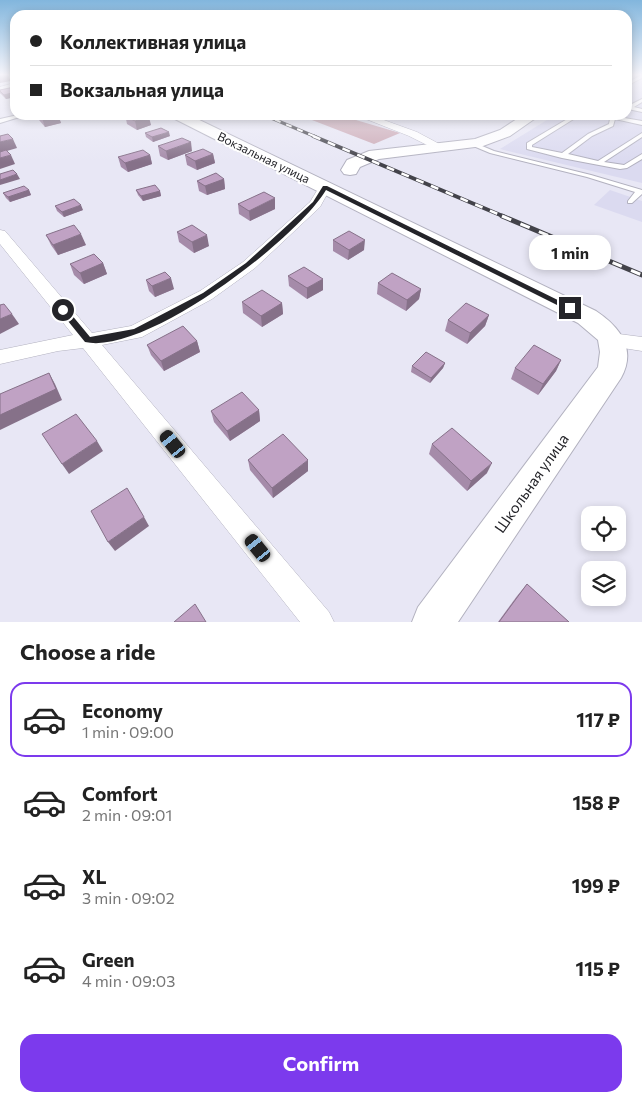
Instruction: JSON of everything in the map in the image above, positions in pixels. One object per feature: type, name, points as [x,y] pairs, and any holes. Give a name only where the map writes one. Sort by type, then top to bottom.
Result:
[{"type":"street","name":"Вокзальная улица","points":[[188,120],[587,317],[627,342]]},
{"type":"street","points":[[375,120],[413,134],[439,147]]},
{"type":"street","points":[[0,356],[58,344],[136,332],[206,295],[249,265],[315,204],[325,187],[350,170],[359,168],[385,154],[472,144],[505,133],[525,120]]},
{"type":"street","points":[[0,234],[319,622]]},
{"type":"street","name":"Школьная улица","points":[[433,622],[612,370],[616,352],[627,342]]},
{"type":"lane","points":[[570,120],[529,144],[529,148],[625,167],[642,156]]},
{"type":"lane","points":[[562,156],[590,135],[612,125],[613,120]]},
{"type":"lane","points":[[628,120],[642,122]]},
{"type":"lane","points":[[598,163],[642,135]]},
{"type":"lane","points":[[472,144],[492,152],[589,176],[641,192]]},
{"type":"lane","points":[[630,202],[641,192]]},
{"type":"shaded area","points":[[632,104],[642,104],[642,183],[500,149],[547,120],[632,120]]},
{"type":"shaded area","points":[[312,120],[356,120],[400,133],[374,144]]},
{"type":"shaded area","points":[[610,190],[642,201],[642,222],[594,205]]},
{"type":"building","points":[[161,128],[169,132],[152,137],[145,133]]},
{"type":"building","points":[[8,134],[13,139],[0,142],[0,136]]},
{"type":"building","points":[[182,138],[191,142],[166,151],[158,146]]},
{"type":"building","points":[[203,149],[213,154],[195,161],[185,155]]},
{"type":"building","points":[[6,150],[11,155],[0,158],[0,152]]},
{"type":"building","points":[[143,150],[150,155],[125,163],[118,157]]},
{"type":"building","points":[[13,170],[17,174],[0,180],[0,174]]},
{"type":"building","points":[[216,173],[224,179],[205,186],[197,181]]},
{"type":"building","points":[[155,185],[160,191],[141,196],[136,190]]},
{"type":"building","points":[[24,186],[29,190],[8,197],[3,193]]},
{"type":"building","points":[[264,192],[275,198],[249,211],[238,204]]},
{"type":"building","points":[[74,199],[81,205],[62,212],[55,206]]},
{"type":"building","points":[[74,225],[81,234],[53,245],[46,235]]},
{"type":"building","points":[[192,225],[207,235],[192,242],[177,232]]},
{"type":"building","points":[[349,231],[365,240],[349,250],[333,240]]},
{"type":"building","points":[[94,254],[103,263],[80,273],[70,264]]},
{"type":"building","points":[[304,267],[323,279],[307,288],[288,276]]},
{"type":"building","points":[[165,272],[171,278],[152,286],[146,280]]},
{"type":"building","points":[[392,273],[421,289],[407,300],[378,283]]},
{"type":"building","points":[[262,290],[282,303],[261,316],[242,302]]},
{"type":"building","points":[[466,303],[489,315],[470,333],[448,320]]},
{"type":"building","points":[[4,304],[12,314],[0,319],[0,305]]},
{"type":"building","points":[[183,326],[197,341],[161,361],[147,345]]},
{"type":"building","points":[[534,345],[561,360],[543,384],[515,368]]},
{"type":"building","points":[[426,352],[445,363],[431,378],[412,366]]},
{"type":"building","points":[[49,373],[56,389],[0,415],[0,394]]},
{"type":"building","points":[[242,392],[259,410],[227,431],[211,411]]},
{"type":"building","points":[[76,414],[97,441],[62,464],[42,434]]},
{"type":"building","points":[[452,428],[492,463],[471,481],[432,444]]},
{"type":"building","points":[[283,434],[308,460],[272,488],[248,460]]},
{"type":"building","points":[[127,488],[144,517],[108,542],[91,511]]},
{"type":"building","points":[[527,584],[569,622],[499,622]]},
{"type":"building","points":[[195,604],[206,622],[174,622]]},
{"type":"railway","points":[[276,120],[316,137]]},
{"type":"railway","points":[[313,136],[505,217]]},
{"type":"railway","points":[[502,216],[642,275]]},
{"type":"route","points":[[63,310],[88,340],[136,332],[206,295],[249,265],[315,204],[325,187],[570,308]]}]
